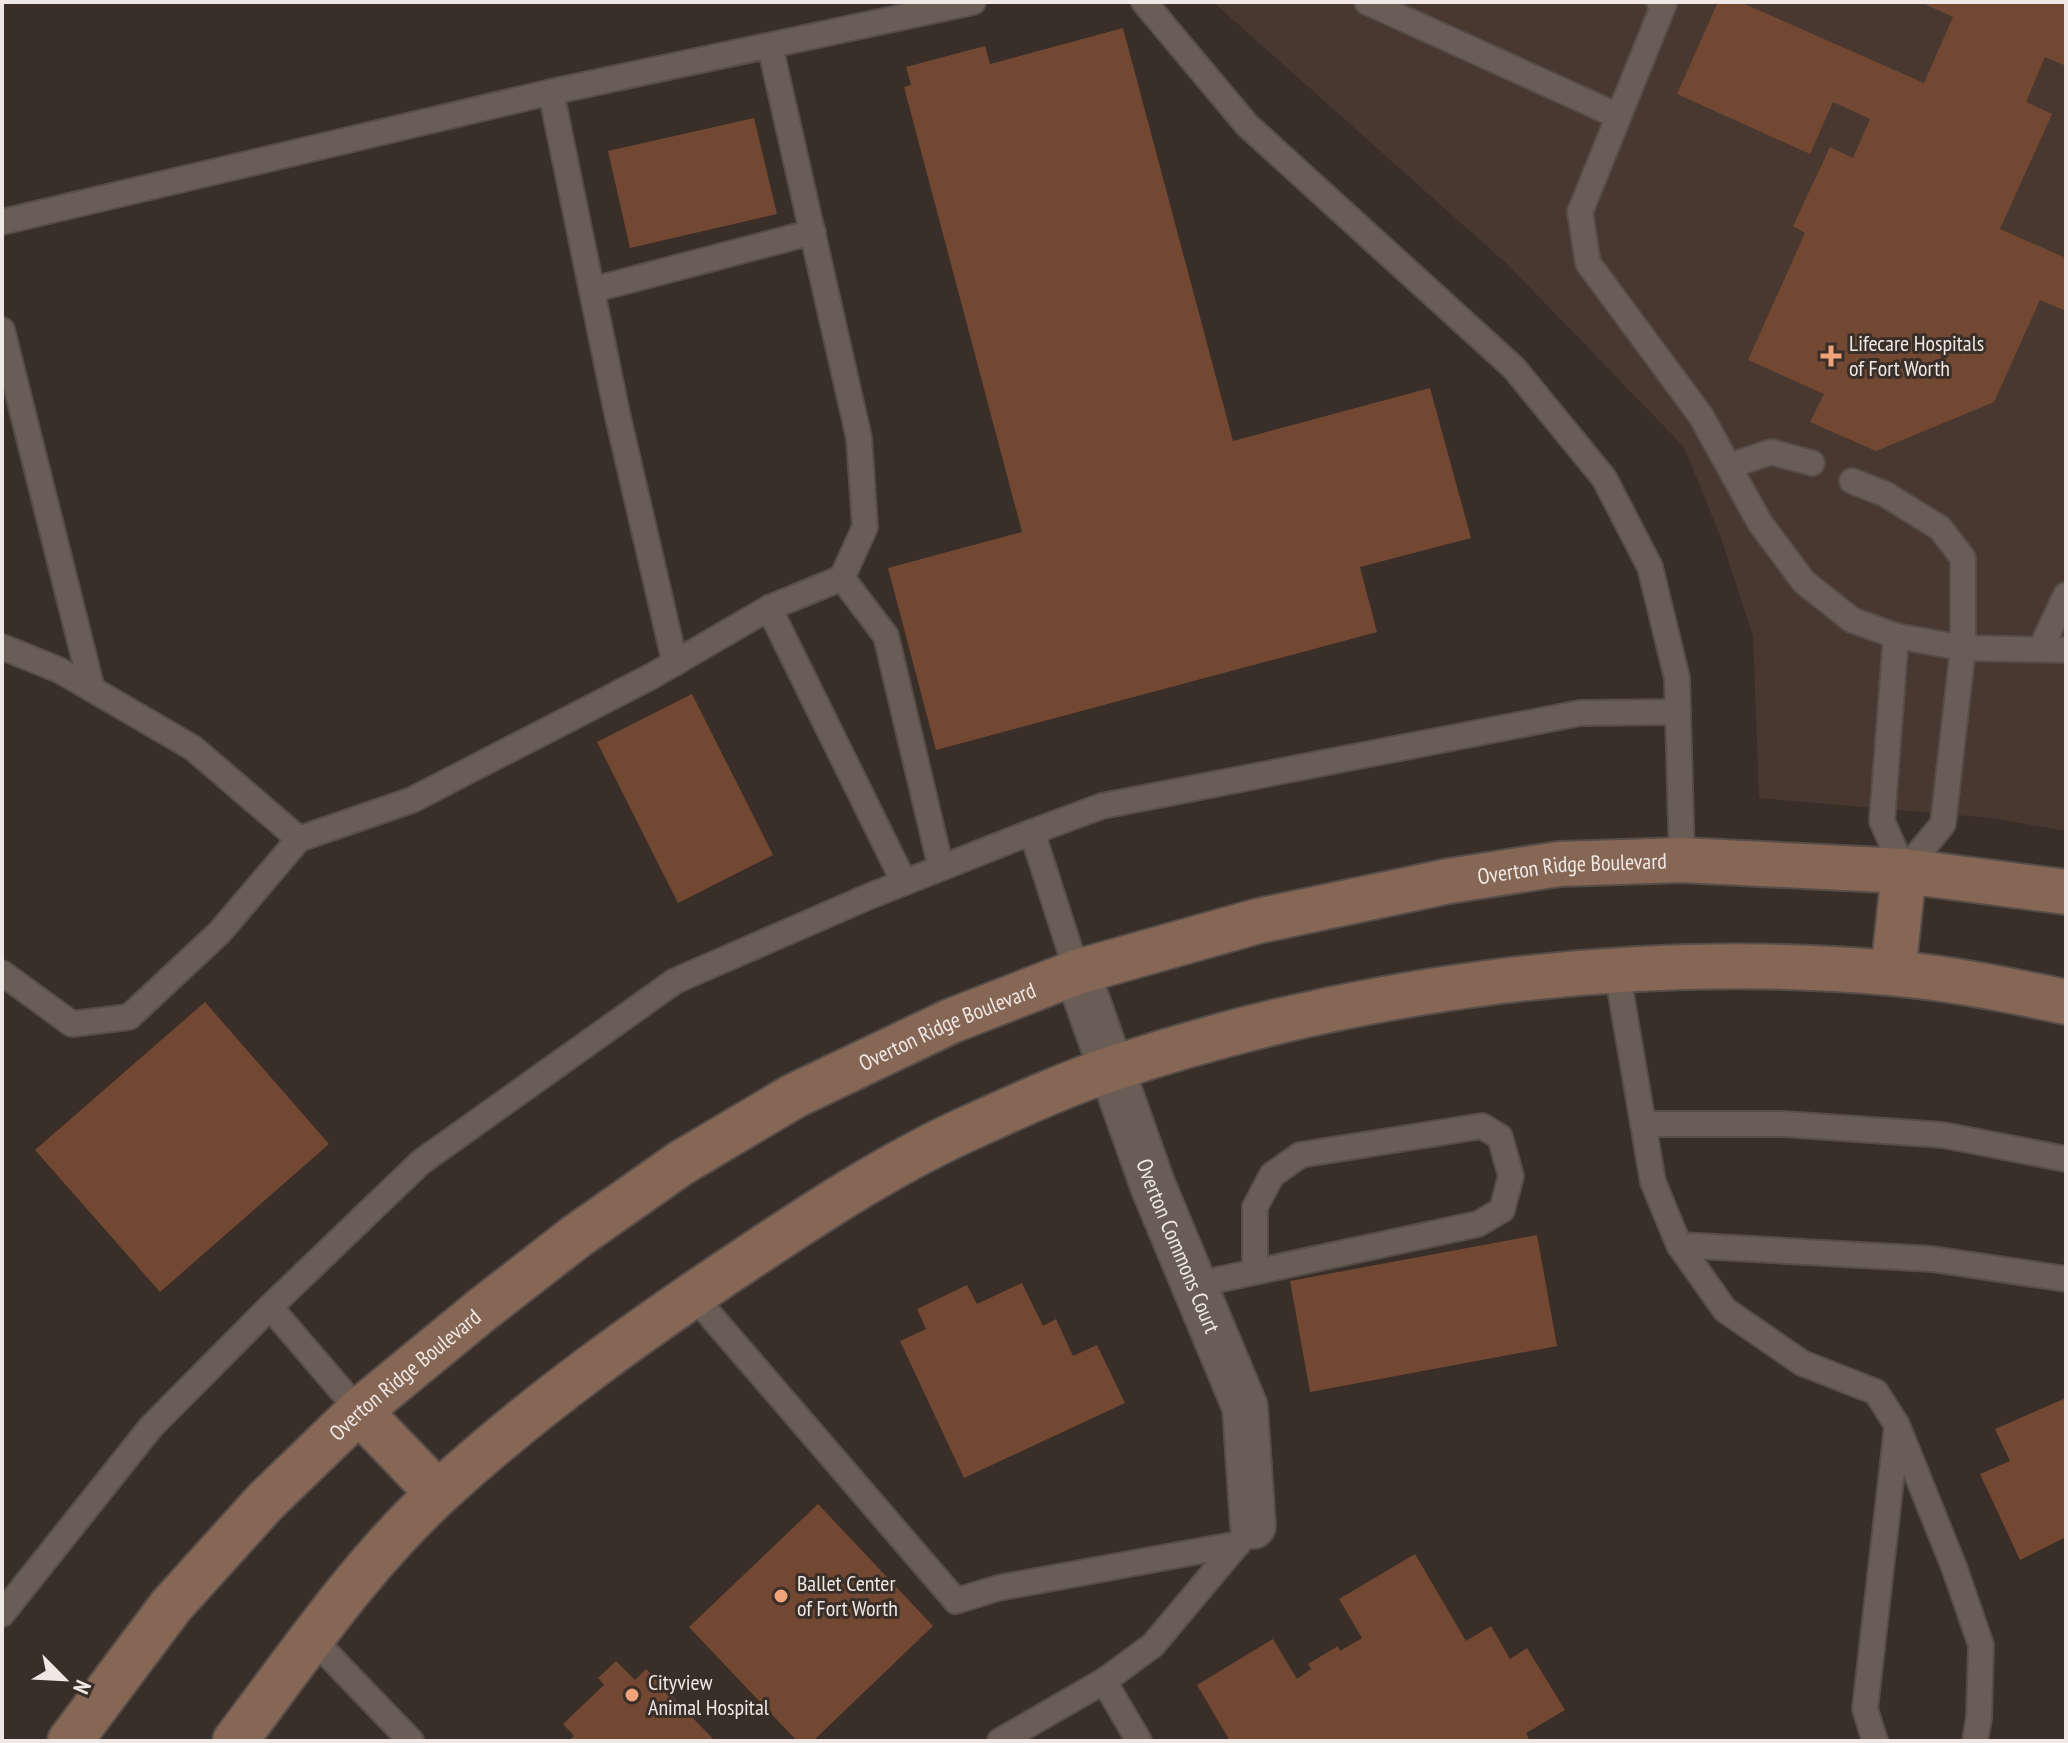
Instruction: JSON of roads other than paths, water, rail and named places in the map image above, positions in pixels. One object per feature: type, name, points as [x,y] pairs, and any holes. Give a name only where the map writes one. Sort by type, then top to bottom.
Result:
[{"type":"street","name":"Overton Ridge Boulevard","points":[[70,1741],[171,1606],[265,1502],[359,1411],[565,1245],[681,1163],[794,1096],[951,1021],[1077,972],[1258,921],[1449,881],[1559,864],[1682,860],[1904,871],[2066,892]]},
{"type":"street","points":[[1893,973],[1904,871]]},
{"type":"street","points":[[235,1741],[364,1573],[438,1493],[555,1395],[692,1294],[887,1171],[974,1125],[1110,1069],[1310,1015],[1530,977],[1708,967],[1893,973],[2066,1002]]},
{"type":"street","name":"Overton Commons Court","points":[[1077,972],[1153,1186],[1245,1407],[1246,1535]]},
{"type":"street","points":[[359,1411],[438,1493]]},
{"type":"lane","points":[[2,222],[551,92],[973,2]]},
{"type":"lane","points":[[1144,2],[1247,125],[1514,368],[1604,478],[1650,567],[1677,678],[1682,860]]},
{"type":"lane","points":[[1367,2],[1618,116]]},
{"type":"lane","points":[[1659,2],[1664,4],[1580,212],[1588,263],[1701,416],[1760,523],[1804,582],[1852,620],[1896,636],[1963,648],[2066,650]]},
{"type":"lane","points":[[2,973],[72,1024],[129,1017],[219,933],[299,839],[412,800],[675,663],[769,608],[842,578],[865,527],[859,438],[770,46]]},
{"type":"lane","points":[[551,92],[675,663]]},
{"type":"lane","points":[[592,290],[813,232]]},
{"type":"lane","points":[[2,330],[92,689]]},
{"type":"lane","points":[[1729,466],[1771,452],[1812,463]]},
{"type":"lane","points":[[1852,481],[1885,494],[1940,528],[1963,558],[1963,648],[1943,824],[1904,871],[1882,821],[1896,636]]},
{"type":"lane","points":[[842,578],[886,636],[941,868]]},
{"type":"lane","points":[[2041,648],[2066,595]]},
{"type":"lane","points":[[769,608],[904,882]]},
{"type":"lane","points":[[2,647],[59,670],[193,748],[299,839]]},
{"type":"lane","points":[[2,1614],[151,1427],[421,1162],[675,981],[904,882],[1102,806],[1580,713],[1678,712]]},
{"type":"lane","points":[[1032,832],[1077,972]]},
{"type":"lane","points":[[1617,971],[1653,1182],[1679,1245],[1725,1310],[1802,1363],[1876,1392],[1897,1425],[1954,1567],[1981,1645],[1979,1718],[1975,1741]]},
{"type":"lane","points":[[1643,1124],[1784,1124],[1943,1135],[2066,1159]]},
{"type":"lane","points":[[1194,1285],[1255,1272],[1478,1224],[1502,1210],[1511,1176],[1500,1137],[1482,1126],[1300,1155],[1272,1175],[1255,1207],[1255,1272]]},
{"type":"lane","points":[[1679,1245],[1932,1259],[2066,1279]]},
{"type":"lane","points":[[692,1294],[956,1601],[998,1588],[1246,1535]]},
{"type":"lane","points":[[270,1307],[359,1411]]},
{"type":"lane","points":[[1875,1741],[1865,1709],[1897,1425]]},
{"type":"lane","points":[[1000,1741],[1104,1681],[1153,1645],[1246,1535]]},
{"type":"lane","points":[[312,1638],[411,1741]]},
{"type":"lane","points":[[1104,1681],[1139,1741]]},
{"type":"place","name":"Lifecare Hospitals of Fort Worth","points":[[1831,356]]},
{"type":"place","name":"Ballet Center of Fort Worth","points":[[781,1596]]},
{"type":"place","name":"Cityview Animal Hospital","points":[[632,1695]]}]
